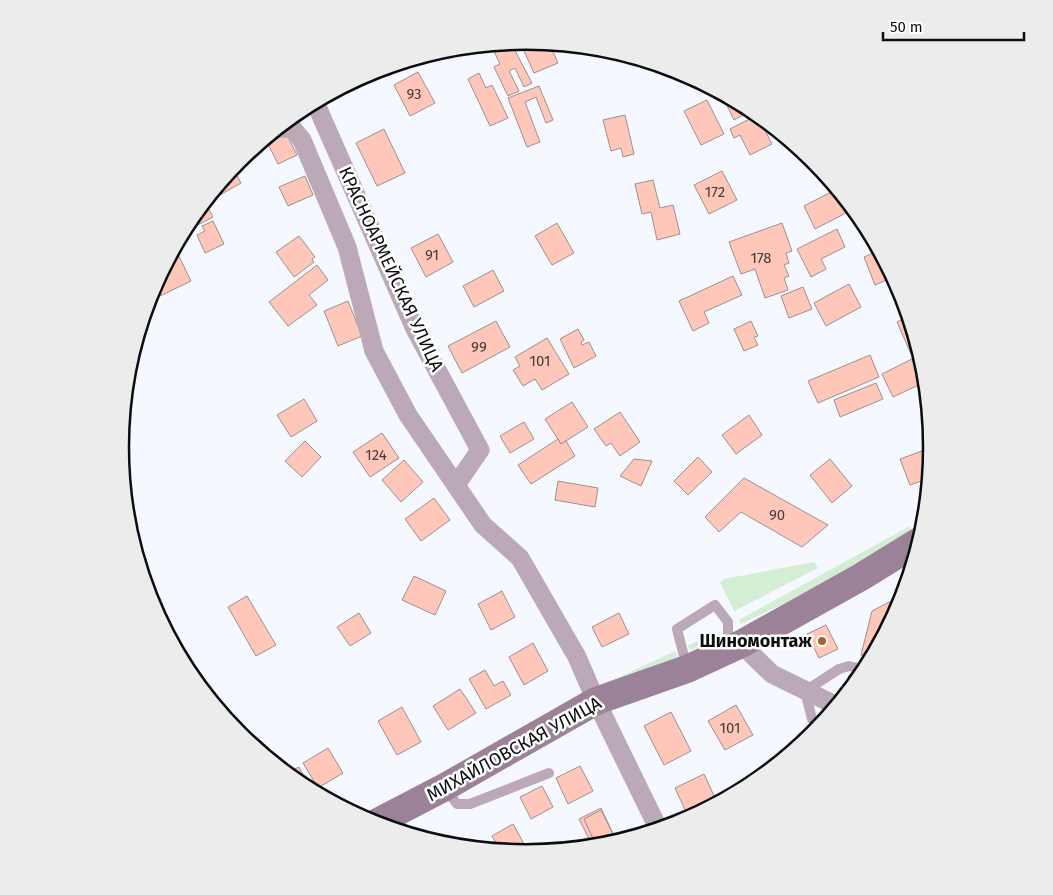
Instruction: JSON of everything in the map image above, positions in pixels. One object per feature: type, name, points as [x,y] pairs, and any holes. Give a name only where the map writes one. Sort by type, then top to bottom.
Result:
[{"type":"main road","name":"МИХАЙЛОВСКАЯ УЛИЦА","points":[[384,819],[445,787],[596,701],[687,669],[734,647],[861,577],[911,546]]},
{"type":"street","name":"КРАСНОАРМЕЙСКАЯ УЛИЦА","points":[[318,109],[415,329],[480,450],[456,485]]},
{"type":"street","name":"КРАСНОАРМЕЙСКАЯ УЛИЦА","points":[[290,129],[293,129],[302,140],[347,246],[374,351],[408,415],[483,525],[520,558],[577,657],[596,701],[656,823]]},
{"type":"street","points":[[734,647],[772,674],[831,703]]},
{"type":"lane","points":[[687,669],[677,629],[715,605],[728,622],[734,647]]},
{"type":"lane","points":[[814,722],[805,691],[839,669],[849,666],[857,668]]},
{"type":"lane","points":[[445,787],[457,804],[470,804],[550,773]]},
{"type":"green space","points":[[910,526],[911,529],[834,580],[741,624],[739,620]]},
{"type":"green space","points":[[814,562],[818,568],[734,611],[720,583],[724,579]]},
{"type":"green space","points":[[715,632],[713,639],[691,650],[687,646]]},
{"type":"green space","points":[[675,651],[678,657],[601,693],[598,687]]},
{"type":"building","points":[[515,50],[532,83],[524,87],[515,68],[509,71],[519,91],[508,96],[494,67],[500,64],[494,52]]},
{"type":"building","points":[[524,50],[553,51],[558,63],[534,73]]},
{"type":"building","points":[[418,72],[435,103],[410,116],[394,85]]},
{"type":"building","points":[[479,73],[486,88],[492,85],[508,118],[490,126],[468,79]]},
{"type":"building","points":[[539,86],[553,120],[546,123],[536,97],[525,102],[540,142],[527,147],[508,98]]},
{"type":"building","points":[[707,100],[724,134],[701,145],[684,111]]},
{"type":"building","points":[[726,104],[744,115],[734,120]]},
{"type":"building","points":[[625,115],[634,154],[623,157],[621,148],[611,151],[603,120]]},
{"type":"building","points":[[750,119],[764,130],[772,144],[750,155],[740,135],[734,138],[730,129]]},
{"type":"building","points":[[384,129],[405,173],[377,186],[356,143]]},
{"type":"building","points":[[285,132],[297,155],[278,164],[269,145]]},
{"type":"building","points":[[722,171],[737,200],[709,214],[694,185]]},
{"type":"building","points":[[237,175],[241,183],[220,195]]},
{"type":"building","points":[[305,176],[313,195],[288,206],[279,187]]},
{"type":"building","points":[[653,180],[660,208],[673,205],[680,234],[657,240],[651,212],[642,214],[635,184]]},
{"type":"building","points":[[831,192],[846,213],[815,229],[804,206]]},
{"type":"building","points":[[209,209],[213,217],[197,225]]},
{"type":"building","points":[[213,221],[224,244],[205,253],[197,235],[205,231],[202,226]]},
{"type":"building","points":[[557,223],[574,253],[552,265],[535,236]]},
{"type":"building","points":[[782,223],[792,251],[786,253],[789,263],[784,265],[789,276],[784,278],[788,290],[765,298],[755,269],[741,274],[729,242]]},
{"type":"building","points":[[837,229],[845,247],[821,259],[826,269],[811,277],[797,249]]},
{"type":"building","points":[[438,234],[453,262],[426,277],[411,248]]},
{"type":"building","points":[[299,236],[315,257],[312,259],[314,262],[294,277],[276,252]]},
{"type":"building","points":[[873,253],[887,280],[875,285],[864,257]]},
{"type":"building","points":[[179,255],[191,281],[160,296],[159,294]]},
{"type":"building","points":[[317,265],[328,280],[309,295],[317,305],[288,326],[269,302]]},
{"type":"building","points":[[493,270],[504,291],[474,307],[463,286]]},
{"type":"building","points":[[733,276],[742,295],[704,312],[709,323],[693,331],[679,301]]},
{"type":"building","points":[[849,284],[861,307],[826,326],[814,303]]},
{"type":"building","points":[[803,287],[812,309],[789,318],[781,296]]},
{"type":"building","points":[[348,301],[362,336],[338,346],[324,311]]},
{"type":"building","points":[[903,319],[911,354],[897,322]]},
{"type":"building","points":[[496,321],[510,347],[462,373],[448,346]]},
{"type":"building","points":[[751,321],[758,336],[754,337],[758,345],[744,351],[734,329]]},
{"type":"building","points":[[578,329],[584,340],[581,342],[582,345],[589,342],[596,356],[574,368],[560,339]]},
{"type":"building","points":[[547,338],[569,374],[542,390],[535,379],[523,386],[513,370],[520,366],[515,357]]},
{"type":"building","points":[[870,355],[879,377],[818,403],[808,381]]},
{"type":"building","points":[[912,359],[919,385],[893,397],[882,374]]},
{"type":"building","points":[[876,383],[883,399],[840,417],[834,400]]},
{"type":"building","points":[[304,399],[317,421],[291,437],[277,415]]},
{"type":"building","points":[[572,402],[588,427],[561,444],[545,419]]},
{"type":"building","points":[[620,412],[640,442],[620,456],[611,443],[606,446],[594,429]]},
{"type":"building","points":[[749,415],[762,435],[736,454],[722,435]]},
{"type":"building","points":[[524,422],[534,439],[510,453],[500,436]]},
{"type":"building","points":[[382,433],[399,458],[370,477],[353,452]]},
{"type":"building","points":[[558,439],[561,444],[566,441],[575,456],[531,484],[518,465]]},
{"type":"building","points":[[305,441],[321,457],[302,477],[285,461]]},
{"type":"building","points":[[924,450],[922,481],[910,485],[900,459]]},
{"type":"building","points":[[698,457],[712,472],[688,495],[674,481]]},
{"type":"building","points":[[634,459],[652,461],[641,486],[620,476]]},
{"type":"building","points":[[830,459],[852,486],[832,503],[810,475]]},
{"type":"building","points":[[404,460],[423,482],[401,502],[382,480]]},
{"type":"building","points":[[744,478],[828,525],[802,547],[741,512],[719,532],[705,517]]},
{"type":"building","points":[[558,481],[598,488],[595,507],[555,500]]},
{"type":"building","points":[[434,498],[450,520],[421,541],[405,519]]},
{"type":"building","points":[[414,576],[446,591],[435,615],[402,600]]},
{"type":"building","points":[[502,591],[515,617],[491,630],[478,604]]},
{"type":"building","points":[[247,596],[276,645],[256,656],[228,607]]},
{"type":"building","points":[[894,600],[865,656],[861,655],[872,611]]},
{"type":"building","points":[[359,613],[371,633],[350,646],[337,627]]},
{"type":"building","points":[[619,613],[629,634],[602,647],[592,627]]},
{"type":"building","name":"Шиномонтаж","points":[[826,625],[838,649],[819,658],[807,634]]},
{"type":"building","points":[[533,643],[548,671],[524,685],[509,657]]},
{"type":"building","points":[[485,670],[494,686],[503,681],[511,695],[486,709],[469,679]]},
{"type":"building","points":[[460,689],[476,713],[448,730],[433,706]]},
{"type":"building","points":[[736,705],[753,735],[725,750],[708,721]]},
{"type":"building","points":[[402,707],[421,742],[397,755],[378,721]]},
{"type":"building","points":[[671,712],[691,751],[664,765],[644,726]]},
{"type":"building","points":[[328,748],[343,773],[320,787],[316,784],[303,763]]},
{"type":"building","points":[[580,766],[593,791],[568,804],[556,778]]},
{"type":"building","points":[[299,767],[304,776],[294,769]]},
{"type":"building","points":[[704,774],[715,797],[686,812],[675,788]]},
{"type":"building","points":[[542,786],[553,807],[531,819],[520,797]]},
{"type":"building","points":[[601,808],[613,835],[589,840],[579,819]]},
{"type":"building","points":[[601,810],[613,835],[593,839],[584,819]]},
{"type":"building","points":[[513,824],[525,845],[495,844],[492,836]]},
{"type":"place","name":"Шиномонтаж","points":[[822,641]]}]
